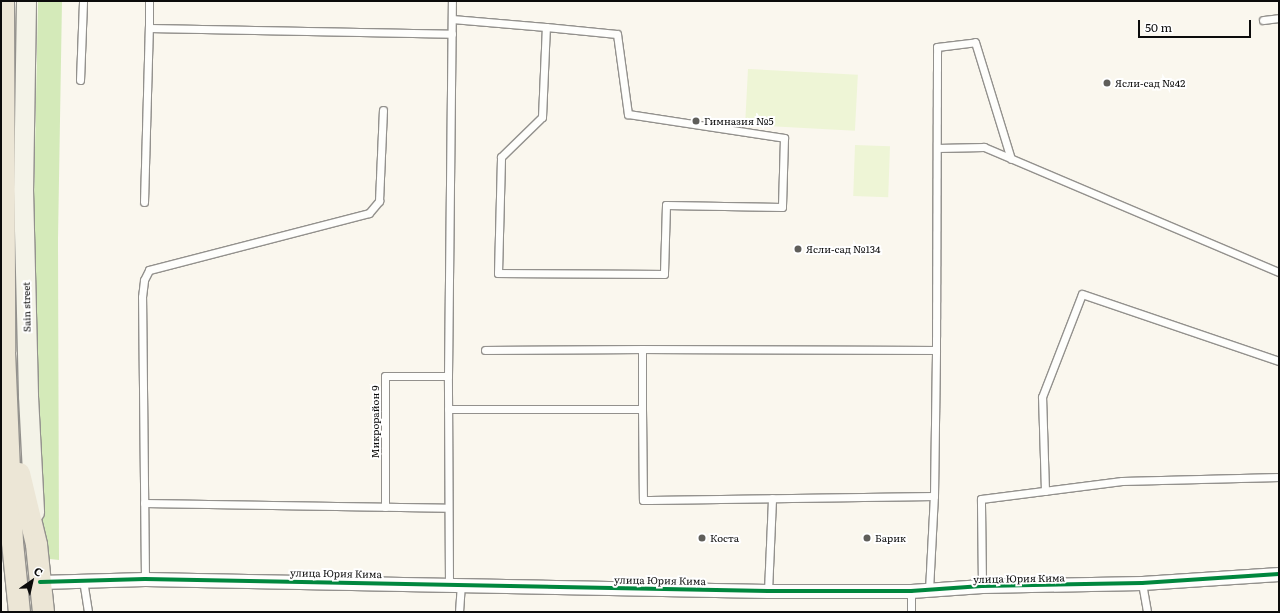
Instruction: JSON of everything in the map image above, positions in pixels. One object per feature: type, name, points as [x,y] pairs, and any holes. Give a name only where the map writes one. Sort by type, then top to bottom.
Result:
[{"type":"main road","points":[[3,1],[4,351],[9,429],[12,542],[19,612]]},
{"type":"main road","name":"Sain street","points":[[26,1],[24,197],[28,396],[36,544],[43,612]]},
{"type":"main road","points":[[9,429],[36,544]]},
{"type":"street","name":"улица Юрия Кима","points":[[40,582],[145,579],[455,583],[768,591],[910,591],[982,586],[1142,583],[1279,574]]},
{"type":"lane","points":[[80,80],[83,1]]},
{"type":"lane","points":[[144,202],[150,1]]},
{"type":"lane","points":[[452,1],[448,508],[459,612]]},
{"type":"lane","points":[[452,18],[546,27],[617,34],[628,114],[784,138],[782,207],[666,205],[664,274],[498,273],[501,157],[542,117],[546,27]]},
{"type":"lane","points":[[1263,20],[1279,18]]},
{"type":"lane","points":[[149,28],[452,34]]},
{"type":"lane","points":[[929,590],[934,496],[936,350],[936,46],[975,42],[1011,159]]},
{"type":"lane","points":[[145,579],[142,297],[144,280],[149,270],[369,213],[379,201],[383,110]]},
{"type":"lane","points":[[937,148],[984,147],[1279,272]]},
{"type":"lane","points":[[1045,491],[1042,397],[1082,294],[1279,361]]},
{"type":"lane","points":[[642,349],[643,500],[934,496]]},
{"type":"lane","points":[[485,350],[936,350]]},
{"type":"lane","name":"Микрорайон 9","points":[[385,507],[385,376],[448,376]]},
{"type":"lane","points":[[448,409],[642,409]]},
{"type":"lane","points":[[982,586],[981,498],[1122,481],[1279,477]]},
{"type":"lane","points":[[768,591],[772,498]]},
{"type":"lane","points":[[144,503],[448,508]]},
{"type":"lane","points":[[84,580],[88,612]]},
{"type":"lane","points":[[1142,583],[1147,612]]},
{"type":"lane","points":[[910,591],[911,612]]},
{"type":"green space","points":[[38,1],[62,1],[58,239],[59,560],[41,558],[33,247]]},
{"type":"green space","points":[[748,69],[858,75],[855,131],[745,125]]},
{"type":"green space","points":[[855,145],[890,146],[888,197],[853,196]]},
{"type":"cycle path","points":[[40,582],[145,579],[768,591],[911,591],[982,586],[1142,583],[1279,574]]},
{"type":"place","name":"Ясли-сад №42","points":[[1107,83]]},
{"type":"place","name":"Гимназия №5","points":[[696,121]]},
{"type":"place","name":"Ясли-сад №134","points":[[798,249]]},
{"type":"place","name":"Коста","points":[[702,538]]},
{"type":"place","name":"Барик","points":[[867,538]]}]
